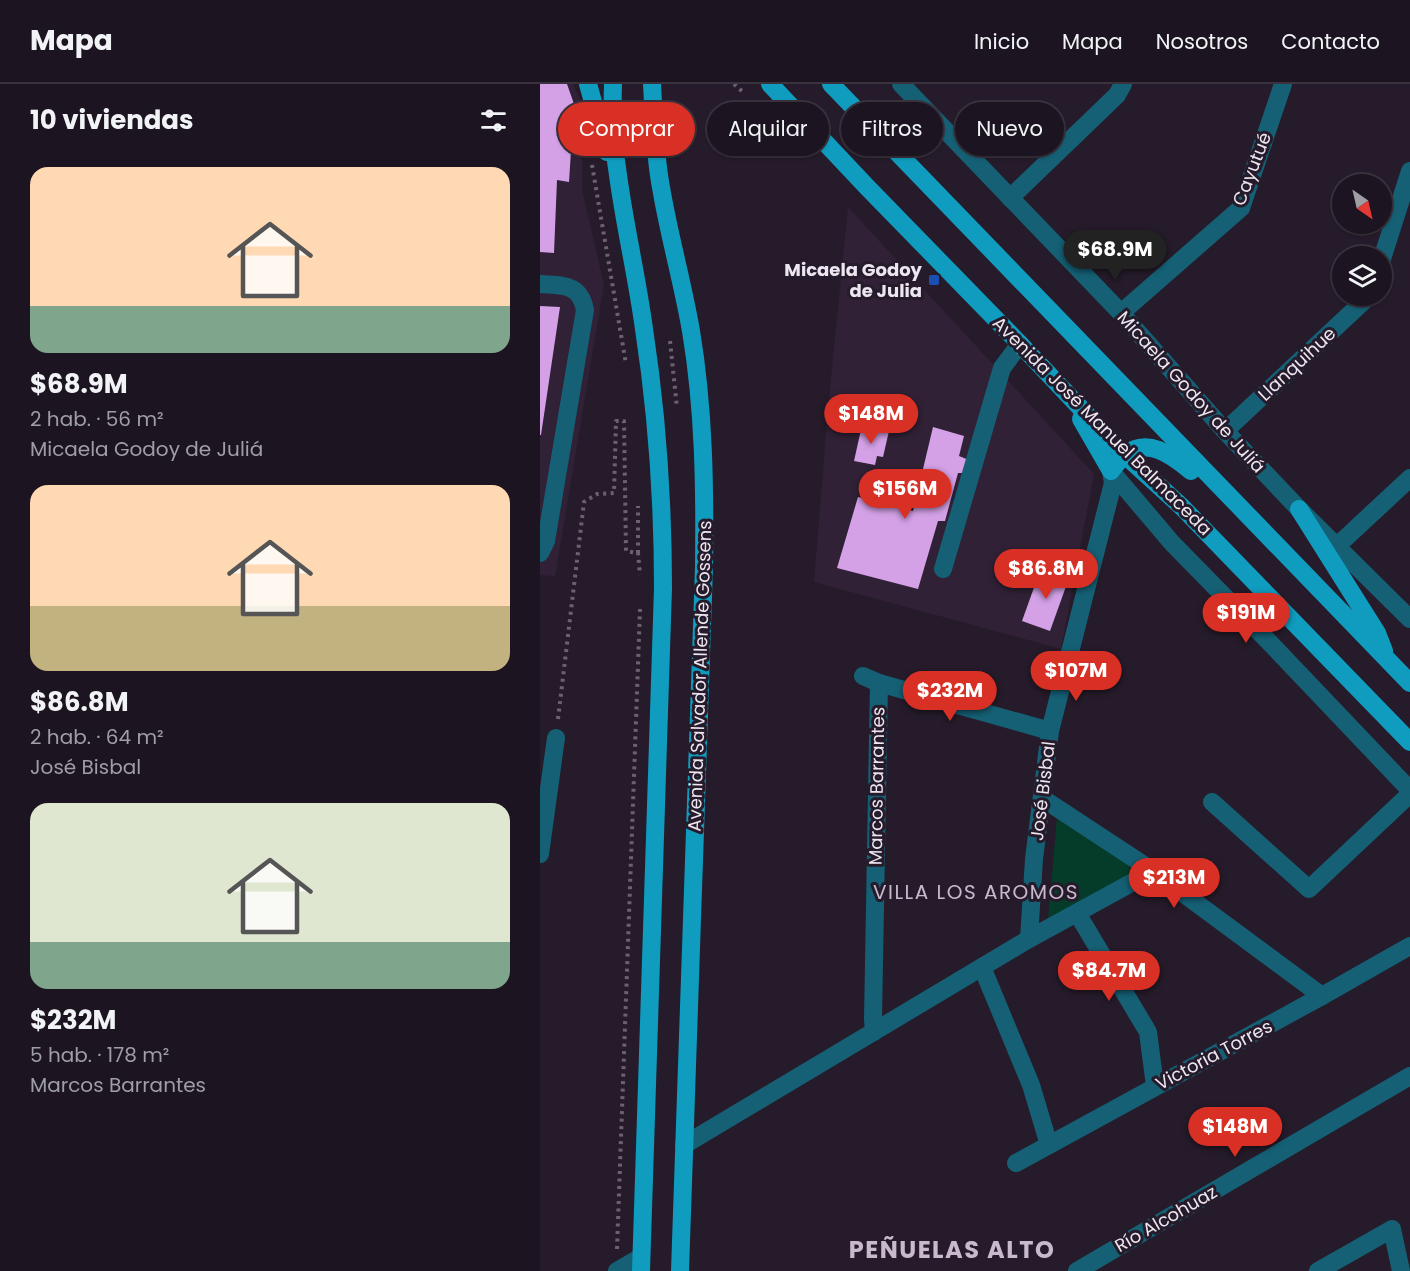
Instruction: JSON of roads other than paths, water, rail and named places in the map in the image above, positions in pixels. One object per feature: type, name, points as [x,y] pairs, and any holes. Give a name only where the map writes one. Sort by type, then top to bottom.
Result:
[{"type":"main road","points":[[588,84],[622,201]]},
{"type":"main road","points":[[613,84],[614,147],[645,330],[663,532],[641,1264]]},
{"type":"main road","name":"Avenida Salvador Allende Gossens","points":[[652,84],[660,182],[697,373],[704,484],[704,567],[680,1271]]},
{"type":"main road","name":"Avenida José Manuel Balmaceda","points":[[770,84],[1125,455],[1182,507],[1410,742]]},
{"type":"main road","points":[[831,84],[1410,683]]},
{"type":"main road","points":[[1063,389],[1112,471],[1125,455],[1143,447],[1161,451],[1175,458],[1208,485],[1231,499]]},
{"type":"main road","points":[[1299,509],[1377,633],[1388,661]]},
{"type":"street","points":[[1010,198],[1117,95],[1123,84]]},
{"type":"street","name":"Cayutué","points":[[1121,313],[1241,208],[1283,84]]},
{"type":"street","name":"Micaela Godoy de Juliá","points":[[905,86],[1121,313],[1225,431],[1299,509],[1410,618]]},
{"type":"street","points":[[1386,246],[1410,171]]},
{"type":"street","points":[[540,284],[568,286],[580,296],[585,310],[546,541],[540,553]]},
{"type":"street","name":"Llanquihue","points":[[1225,431],[1358,306]]},
{"type":"street","points":[[943,569],[1002,368],[1020,344]]},
{"type":"street","points":[[1112,471],[1172,543],[1272,645],[1410,792],[1309,889],[1212,802]]},
{"type":"street","name":"José Bisbal","points":[[1029,939],[1034,859],[1050,730],[1113,483],[1112,471]]},
{"type":"street","points":[[1337,546],[1410,478]]},
{"type":"street","name":"Marcos Barrantes","points":[[874,1032],[871,680],[1050,730]]},
{"type":"street","points":[[540,854],[556,738]]},
{"type":"street","points":[[1042,798],[1153,871],[1322,996]]},
{"type":"street","points":[[684,1145],[1029,939],[1153,871]]},
{"type":"street","points":[[1077,913],[1148,1032],[1155,1086]]},
{"type":"street","name":"Victoria Torres","points":[[1016,1162],[1322,996],[1410,945]]},
{"type":"street","points":[[982,968],[1031,1085],[1049,1145]]},
{"type":"street","name":"Río Alcohuaz","points":[[1077,1271],[1410,1076]]},
{"type":"street","points":[[1318,1271],[1392,1229],[1401,1271]]},
{"type":"street","points":[[616,1271],[641,1264]]},
{"type":"place","name":"Micaela Godoy de Julia","points":[[934,280]]},
{"type":"district","name":"VILLA LOS AROMOS","points":[[976,892]]},
{"type":"district","name":"PEÑUELAS ALTO","points":[[952,1250]]}]
